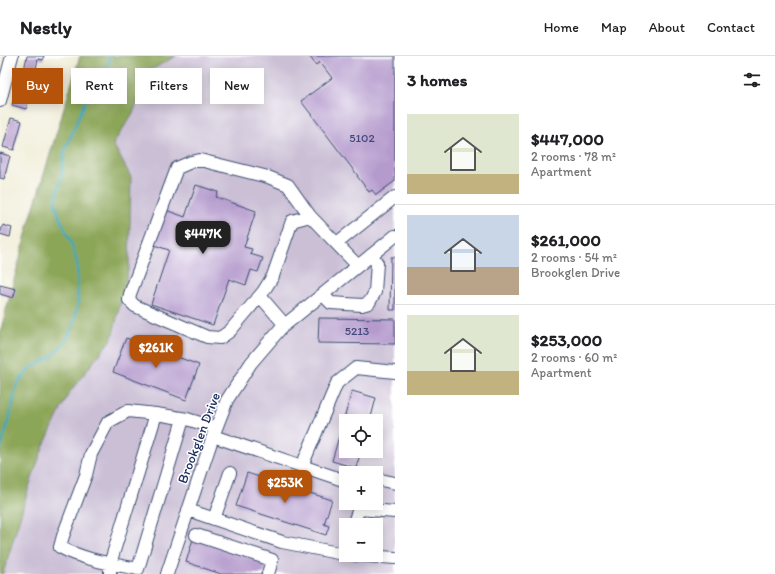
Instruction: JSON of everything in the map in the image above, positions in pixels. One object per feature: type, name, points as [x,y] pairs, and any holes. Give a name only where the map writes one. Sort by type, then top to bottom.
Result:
[{"type":"street","points":[[0,101],[12,56]]},
{"type":"street","points":[[310,216],[292,221],[273,276],[260,296],[230,331],[220,338],[207,337],[135,306],[129,300],[177,168],[200,160],[268,177],[288,185],[310,216],[358,266]]},
{"type":"street","points":[[337,243],[395,197]]},
{"type":"street","name":"Brookglen Drive","points":[[171,573],[188,510],[227,400],[251,363],[281,328],[395,236]]},
{"type":"street","points":[[323,295],[331,303],[362,305],[369,303],[375,292],[377,263],[372,255]]},
{"type":"street","points":[[260,296],[285,325]]},
{"type":"street","points":[[302,466],[337,383],[356,368],[395,372]]},
{"type":"street","points":[[183,419],[138,569],[110,569],[60,547],[62,536],[86,475],[92,454],[108,422],[128,411],[156,414],[196,421],[215,432],[302,466],[339,479]]},
{"type":"street","points":[[110,569],[156,414]]},
{"type":"street","points":[[214,519],[230,473]]},
{"type":"street","points":[[383,480],[395,483]]},
{"type":"street","points":[[188,510],[282,542],[339,551]]},
{"type":"street","points":[[383,510],[395,512]]},
{"type":"street","points":[[196,535],[272,560],[268,574]]},
{"type":"street","points":[[383,556],[395,558]]},
{"type":"shaded area","points":[[176,56],[395,56],[395,574],[3,574],[29,487],[43,447],[69,393],[112,338],[129,267],[131,177],[113,144],[133,113],[137,104],[202,104],[202,68],[155,68]]},
{"type":"green space","points":[[80,56],[176,56],[155,68],[135,68],[135,104],[137,104],[133,113],[113,144],[131,177],[129,267],[112,338],[69,393],[43,447],[29,487],[3,574],[0,574],[0,333],[29,223],[71,85],[71,104],[127,104],[127,68],[76,68]]},
{"type":"building","points":[[27,56],[44,56],[43,60],[38,59],[36,68],[24,68]]},
{"type":"building","points":[[309,56],[395,56],[395,181],[376,195],[372,190],[369,192],[301,101],[332,78],[320,62],[316,65]]},
{"type":"building","points":[[12,104],[27,104],[26,109]]},
{"type":"building","points":[[11,118],[22,121],[14,150],[3,147]]},
{"type":"building","points":[[0,153],[10,156],[4,179],[0,178]]},
{"type":"building","points":[[196,185],[218,192],[216,197],[256,211],[244,247],[252,249],[250,254],[263,258],[258,272],[251,270],[246,285],[229,279],[213,325],[151,304],[169,250],[151,244],[163,209],[185,217]]},
{"type":"building","points":[[3,225],[12,228],[10,237],[0,234]]},
{"type":"building","points":[[391,257],[395,257],[395,310],[390,310]]},
{"type":"building","points":[[0,285],[16,289],[13,298],[0,294]]},
{"type":"building","points":[[319,318],[395,319],[395,344],[318,343]]},
{"type":"building","points":[[126,338],[199,365],[186,400],[113,372]]},
{"type":"building","points":[[352,391],[376,398],[372,414],[345,414]]},
{"type":"building","points":[[339,436],[339,458],[359,458],[357,466],[349,466],[332,461]]},
{"type":"building","points":[[247,473],[332,500],[324,524],[329,526],[326,535],[236,506]]},
{"type":"building","points":[[193,539],[266,563],[263,574],[221,574],[186,562]]},
{"type":"waterway","points":[[0,451],[17,384],[29,369],[53,356],[65,342],[73,326],[78,303],[77,262],[71,242],[59,216],[55,202],[61,179],[65,150],[86,100],[107,67],[110,56]]}]
